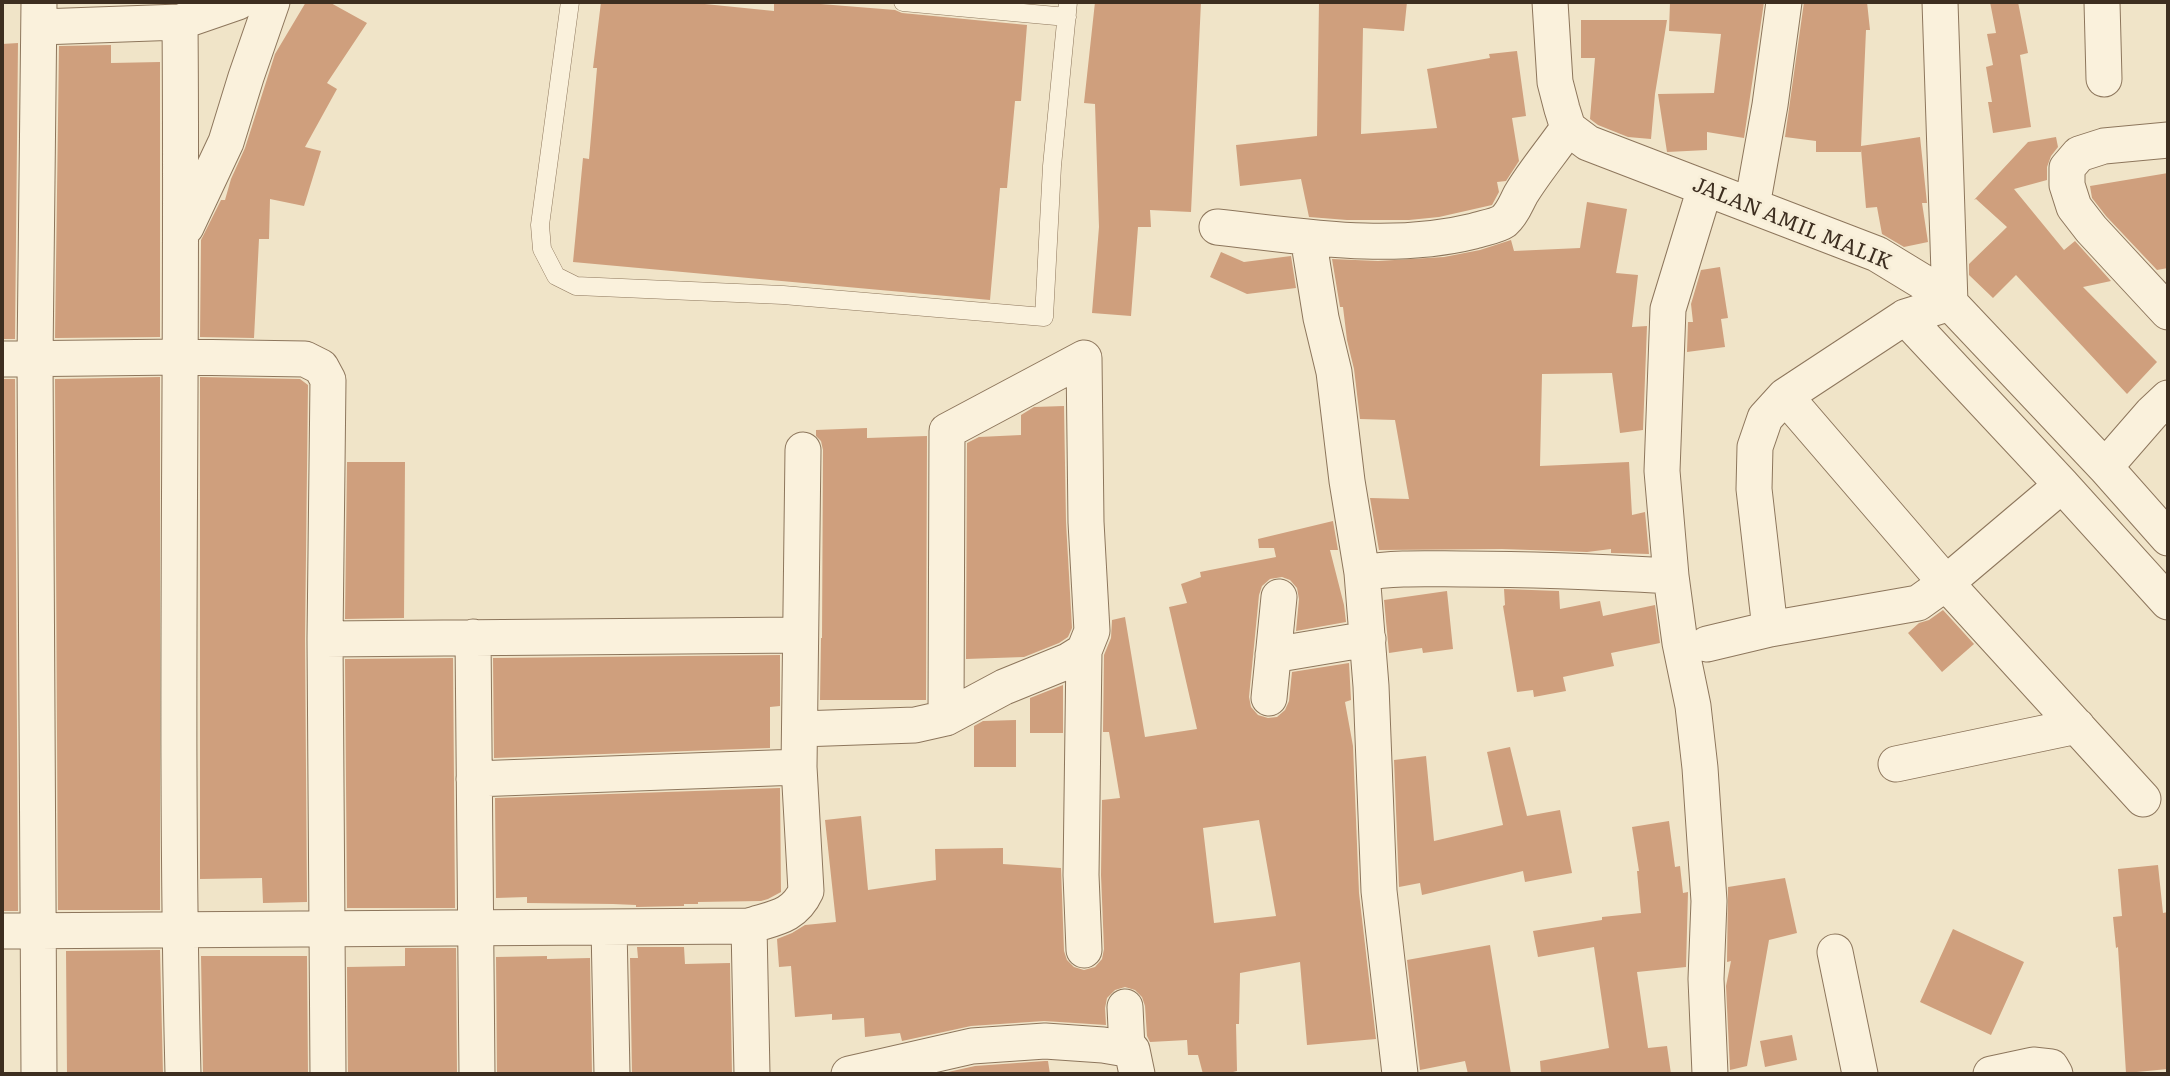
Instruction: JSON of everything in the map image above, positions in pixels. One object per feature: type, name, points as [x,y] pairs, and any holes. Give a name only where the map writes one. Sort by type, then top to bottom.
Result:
[{"type":"street","points":[[39,1074],[37,931],[18,359],[40,14],[180,22],[238,2]]},
{"type":"street","points":[[182,234],[226,142],[272,2]]},
{"type":"street","points":[[1217,227],[1308,237],[1394,242],[1452,236],[1503,222],[1568,128],[1555,82],[1550,2]]},
{"type":"street","points":[[1752,206],[1770,105],[1784,2]]},
{"type":"street","points":[[1770,629],[1754,489],[1755,447],[1765,418],[1785,396],[1905,317],[1950,303],[1940,2]]},
{"type":"street","points":[[2102,2],[2104,79]]},
{"type":"street","points":[[180,22],[182,234],[179,930],[183,1074]]},
{"type":"street","name":"JALAN AMIL MALIK","points":[[1568,128],[1588,143],[1877,254],[1923,282],[1950,303],[2168,537]]},
{"type":"street","points":[[2163,302],[2091,229],[2074,207],[2067,186],[2067,168],[2079,154],[2104,146],[2168,140]]},
{"type":"street","points":[[1705,188],[1668,309],[1662,471],[1671,576],[1680,643],[1693,706],[1699,768],[1709,901],[1706,979],[1710,1074]]},
{"type":"street","points":[[1308,237],[1321,318],[1334,372],[1347,481],[1362,573],[1368,639],[1379,891],[1400,1074]]},
{"type":"street","points":[[1905,317],[2168,602]]},
{"type":"street","points":[[946,718],[947,431],[1084,358],[1086,522],[1092,631],[1084,651],[1084,950]]},
{"type":"street","points":[[18,359],[305,359],[321,367],[328,380],[325,639],[328,1074]]},
{"type":"street","points":[[1785,396],[1945,583],[2143,799]]},
{"type":"street","points":[[2105,467],[2168,398]]},
{"type":"street","points":[[2,931],[749,926],[789,913],[800,904],[806,891],[799,767],[803,450]]},
{"type":"street","points":[[1707,644],[1770,629],[1918,603],[2062,485]]},
{"type":"street","points":[[1362,573],[1382,569],[1418,568],[1534,569],[1671,576]]},
{"type":"street","points":[[1269,698],[1279,597]]},
{"type":"street","points":[[325,639],[800,635]]},
{"type":"street","points":[[473,638],[477,1074]]},
{"type":"street","points":[[1273,655],[1368,639]]},
{"type":"street","points":[[800,729],[915,725],[946,718],[1004,687],[1068,661],[1084,651]]},
{"type":"street","points":[[1896,764],[2077,726]]},
{"type":"street","points":[[474,779],[799,767]]},
{"type":"street","points":[[609,926],[611,1074]]},
{"type":"street","points":[[749,926],[752,1074]]},
{"type":"street","points":[[1835,952],[1860,1074]]},
{"type":"street","points":[[849,1074],[972,1046],[1045,1041],[1132,1061],[1125,1007]]},
{"type":"street","points":[[1991,1074],[2032,1065],[2051,1067],[2055,1074]]},
{"type":"lane","points":[[570,2],[540,225],[541,249],[556,276],[576,286],[783,295],[1044,317],[1052,166],[1067,9],[903,2]]},
{"type":"building","points":[[306,2],[329,2],[367,23],[327,83],[337,89],[305,147],[321,151],[304,206],[270,199],[269,239],[259,239],[254,338],[200,337],[201,240],[221,200],[225,200],[275,54]]},
{"type":"building","points":[[601,2],[695,2],[774,11],[774,2],[796,2],[1027,25],[1021,101],[1015,101],[1007,188],[1000,188],[990,300],[573,262],[583,158],[589,159],[597,68],[593,68]]},
{"type":"building","points":[[1095,2],[1201,2],[1191,212],[1150,210],[1151,227],[1138,227],[1131,316],[1092,313],[1099,227],[1095,104],[1084,103]]},
{"type":"building","points":[[1319,2],[1407,2],[1404,31],[1363,28],[1361,134],[1437,128],[1427,69],[1490,58],[1489,54],[1517,51],[1526,116],[1512,118],[1519,161],[1506,181],[1497,182],[1499,192],[1492,205],[1439,217],[1347,220],[1309,217],[1301,179],[1240,186],[1236,145],[1317,136]]},
{"type":"building","points":[[1670,2],[1764,2],[1744,138],[1707,132],[1707,150],[1667,152],[1658,94],[1714,93],[1721,34],[1669,31]]},
{"type":"building","points":[[1804,2],[1867,2],[1870,30],[1866,30],[1861,146],[1920,137],[1927,203],[1922,203],[1928,242],[1904,247],[1882,234],[1877,207],[1866,208],[1861,149],[1861,152],[1816,152],[1816,141],[1785,137]]},
{"type":"building","points":[[1990,2],[2018,2],[2028,53],[2020,55],[2031,127],[1993,133],[1988,102],[1992,102],[1986,67],[1993,65],[1987,34],[1996,33]]},
{"type":"building","points":[[1581,20],[1667,20],[1651,139],[1628,137],[1590,119],[1595,58],[1581,58]]},
{"type":"building","points":[[18,43],[15,339],[2,339],[2,44]]},
{"type":"building","points":[[111,45],[111,63],[160,62],[160,337],[55,338],[59,46]]},
{"type":"building","points":[[2056,137],[2058,147],[2047,167],[2047,180],[2014,189],[2064,250],[2075,241],[2111,281],[2083,287],[2157,362],[2127,394],[2016,275],[1993,298],[1969,275],[1969,264],[2007,227],[1974,200],[2028,142]]},
{"type":"building","points":[[2168,173],[2168,268],[2157,270],[2106,216],[2092,198],[2090,186]]},
{"type":"building","points":[[1587,202],[1627,209],[1616,273],[1638,275],[1632,327],[1647,326],[1643,430],[1620,433],[1612,373],[1542,374],[1540,466],[1629,462],[1632,515],[1645,512],[1649,554],[1611,553],[1611,549],[1587,552],[1502,549],[1379,550],[1370,498],[1409,499],[1395,420],[1360,419],[1354,369],[1332,259],[1378,261],[1444,257],[1511,240],[1514,251],[1580,248]]},
{"type":"building","points":[[1221,252],[1244,262],[1291,256],[1296,288],[1247,294],[1210,277]]},
{"type":"building","points":[[1720,267],[1728,318],[1721,319],[1725,347],[1687,352],[1688,322],[1693,322],[1691,304],[1701,270]]},
{"type":"building","points":[[160,377],[160,910],[58,910],[55,379]]},
{"type":"building","points":[[200,377],[300,379],[308,385],[305,639],[307,902],[263,903],[262,878],[200,879]]},
{"type":"building","points":[[2,379],[15,379],[18,911],[2,911]]},
{"type":"building","points":[[1064,406],[1066,522],[1072,628],[1068,637],[1059,643],[1024,657],[966,659],[967,443],[979,437],[1021,435],[1021,415],[1034,407]]},
{"type":"building","points":[[867,428],[867,438],[927,436],[926,700],[820,700],[823,450],[816,430]]},
{"type":"building","points":[[347,462],[405,462],[404,618],[345,619]]},
{"type":"building","points":[[1333,521],[1338,550],[1330,550],[1346,622],[1296,631],[1299,599],[1297,588],[1290,580],[1282,577],[1270,579],[1262,586],[1259,595],[1249,697],[1251,707],[1258,715],[1277,717],[1285,710],[1289,701],[1292,672],[1349,663],[1351,700],[1345,702],[1353,746],[1359,893],[1376,1039],[1307,1045],[1300,962],[1240,973],[1239,1024],[1236,1024],[1237,1071],[1225,1074],[1203,1074],[1198,1055],[1188,1055],[1187,1040],[1150,1042],[1142,997],[1135,990],[1125,987],[1115,990],[1107,998],[1106,1025],[1044,1021],[971,1026],[902,1041],[900,1033],[865,1037],[864,1018],[832,1020],[832,1014],[795,1017],[791,966],[779,967],[777,939],[805,925],[836,922],[825,820],[861,816],[868,890],[936,880],[935,849],[1003,848],[1003,864],[1061,868],[1064,951],[1067,960],[1074,967],[1084,970],[1095,967],[1102,959],[1104,949],[1102,800],[1120,798],[1109,732],[1103,732],[1104,655],[1111,638],[1112,620],[1125,617],[1145,737],[1197,729],[1169,607],[1187,603],[1181,584],[1201,577],[1200,572],[1276,557],[1274,548],[1259,548],[1258,539]],"holes":[[[1259,820],[1276,916],[1214,923],[1203,828]]]},
{"type":"building","points":[[1504,589],[1559,591],[1560,609],[1600,601],[1603,616],[1655,605],[1660,643],[1611,653],[1614,666],[1563,677],[1566,691],[1534,697],[1533,690],[1517,692],[1503,606]]},
{"type":"building","points":[[1447,591],[1453,649],[1423,653],[1422,648],[1389,653],[1384,600]]},
{"type":"building","points":[[1943,610],[1974,644],[1942,672],[1908,633],[1919,623],[1929,620]]},
{"type":"building","points":[[780,655],[780,706],[770,707],[770,748],[494,758],[493,658]]},
{"type":"building","points":[[453,658],[455,908],[347,908],[345,659]]},
{"type":"building","points":[[1063,685],[1063,733],[1030,733],[1030,698]]},
{"type":"building","points":[[1016,720],[1016,767],[974,767],[974,726],[983,721]]},
{"type":"building","points":[[1510,747],[1527,816],[1560,810],[1572,873],[1525,882],[1523,871],[1422,895],[1420,883],[1399,887],[1394,760],[1426,756],[1434,841],[1503,825],[1487,752]]},
{"type":"building","points":[[780,788],[781,892],[768,899],[636,907],[613,904],[527,903],[527,897],[496,898],[495,798]]},
{"type":"building","points":[[1669,821],[1675,867],[1680,866],[1683,893],[1688,892],[1686,967],[1637,972],[1648,1048],[1667,1046],[1671,1074],[1541,1074],[1540,1061],[1609,1048],[1594,947],[1538,957],[1533,931],[1602,920],[1602,917],[1641,913],[1639,871],[1632,827]]},
{"type":"building","points":[[2158,865],[2163,913],[2168,912],[2168,1069],[2126,1073],[2118,947],[2116,948],[2113,917],[2122,916],[2118,869]]},
{"type":"building","points":[[1785,878],[1797,933],[1769,940],[1747,1066],[1730,1070],[1726,986],[1731,961],[1727,962],[1728,887]]},
{"type":"building","points":[[1953,929],[2024,962],[1991,1035],[1920,1002]]},
{"type":"building","points":[[1490,945],[1511,1074],[1468,1074],[1465,1061],[1420,1070],[1407,960]]},
{"type":"building","points":[[637,947],[684,947],[685,964],[730,963],[732,1074],[632,1074],[630,958],[638,958]]},
{"type":"building","points":[[405,948],[456,948],[457,1074],[348,1074],[347,967],[405,966]]},
{"type":"building","points":[[160,950],[163,1074],[67,1074],[66,951]]},
{"type":"building","points":[[201,956],[307,956],[308,1074],[203,1074]]},
{"type":"building","points":[[547,956],[547,959],[590,958],[592,1074],[497,1074],[496,957]]},
{"type":"building","points":[[1792,1035],[1797,1060],[1765,1067],[1760,1041]]},
{"type":"building","points":[[1048,1061],[1050,1074],[939,1074],[975,1066]]}]
